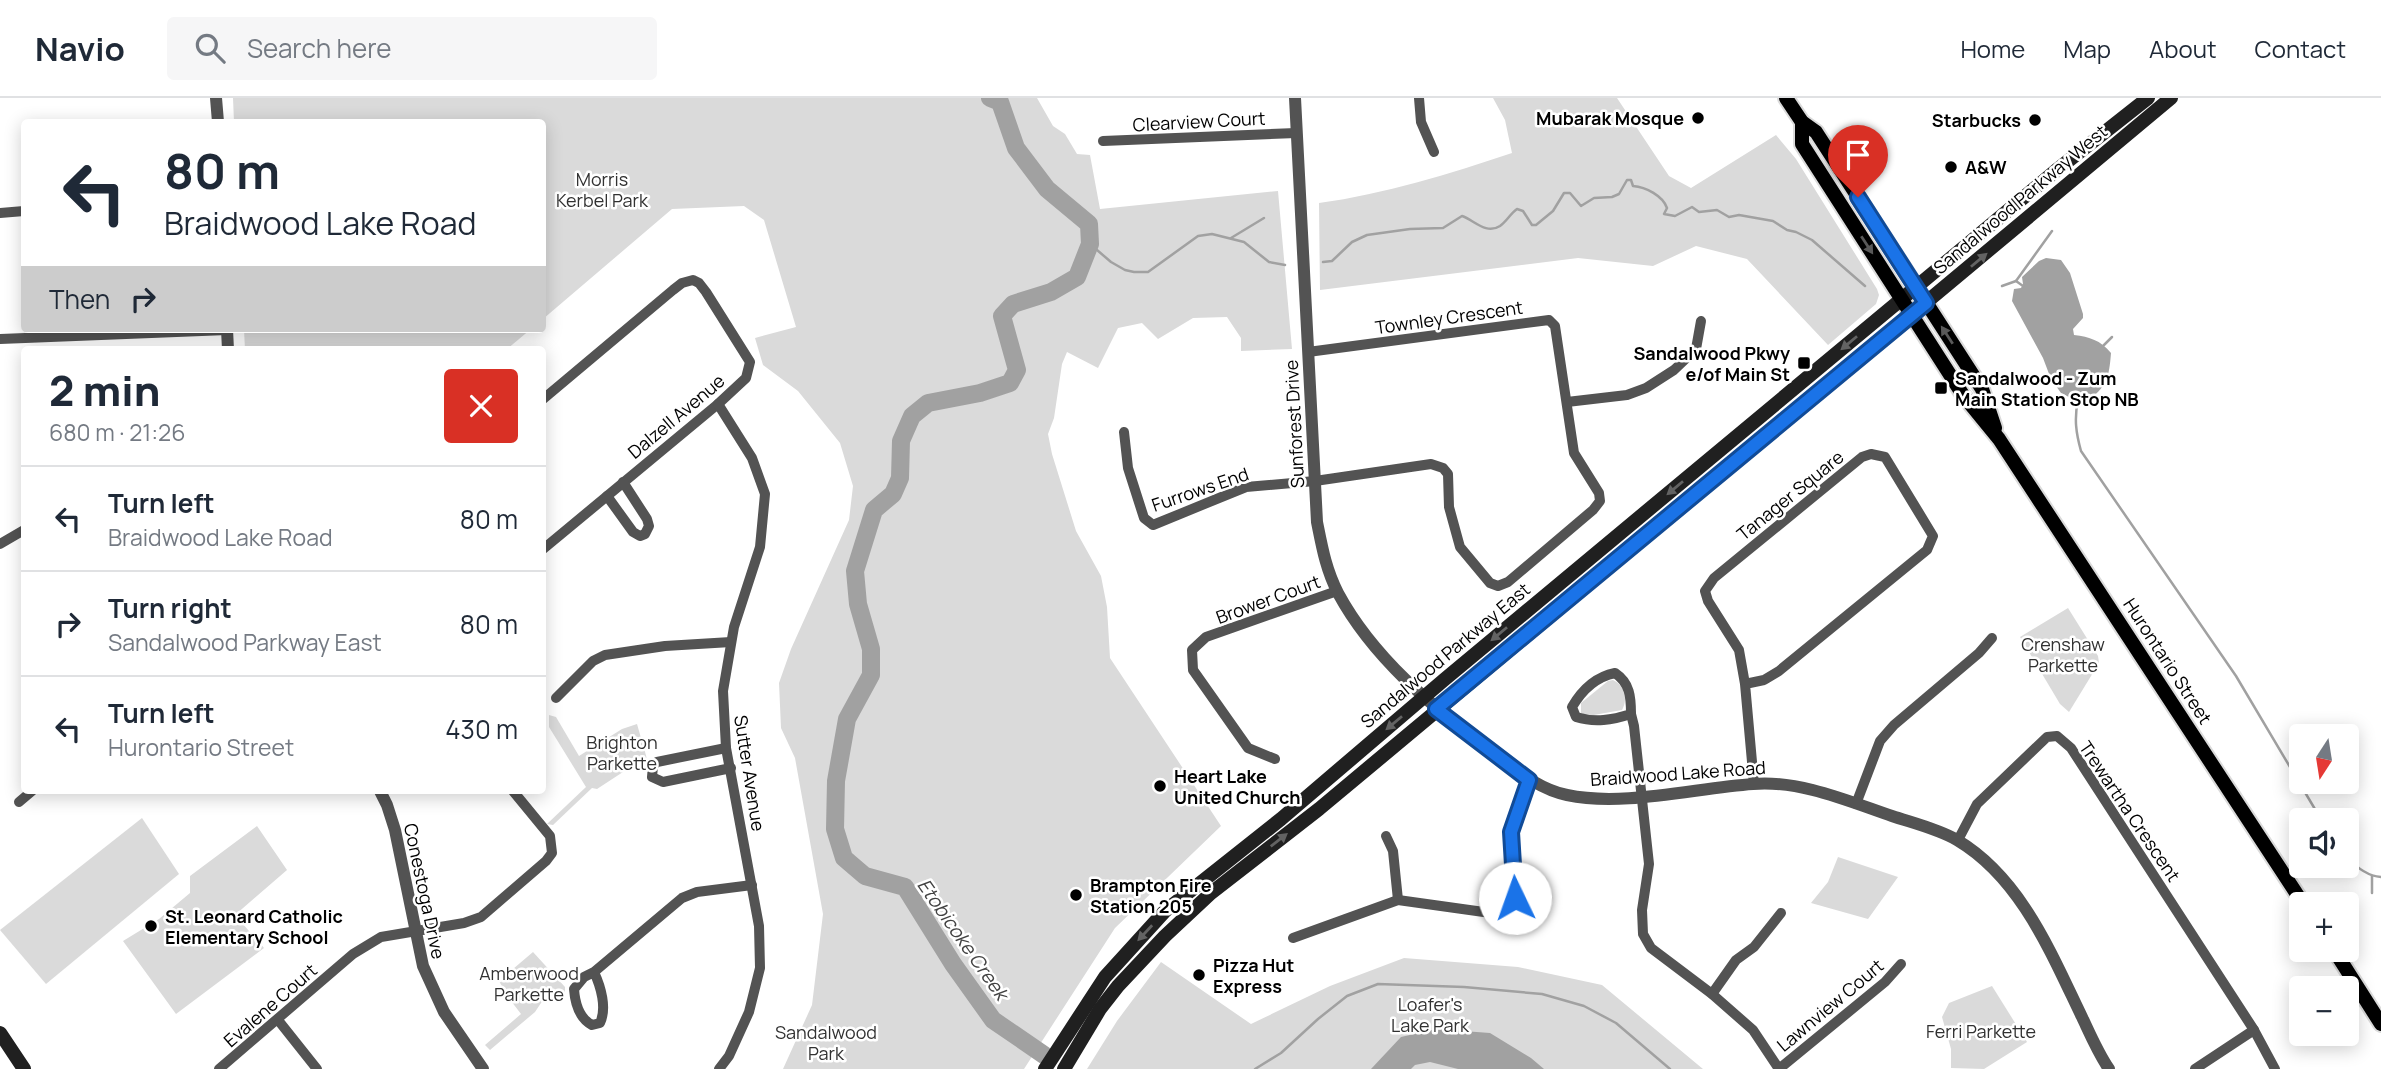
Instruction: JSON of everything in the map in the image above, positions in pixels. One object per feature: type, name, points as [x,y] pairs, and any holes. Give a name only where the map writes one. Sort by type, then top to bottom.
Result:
[{"type":"main road","name":"Hurontario Street","points":[[1786,98],[1802,122],[1816,132],[1982,389],[1998,439]]},
{"type":"main road","name":"Sandalwood Parkway West","points":[[1902,299],[2147,98]]},
{"type":"main road","name":"Sandalwood Parkway West","points":[[1912,315],[2171,98]]},
{"type":"main road","name":"Hurontario Street","points":[[1802,122],[1802,145],[1963,395],[1998,439],[2295,892]]},
{"type":"main road","name":"Sandalwood Parkway East","points":[[1045,1069],[1105,977],[1165,911],[1281,819],[1902,299]]},
{"type":"main road","name":"Sandalwood Parkway East","points":[[1068,1063],[1112,994],[1165,936],[1211,893],[1319,809],[1912,315]]},
{"type":"main road","points":[[2342,962],[2381,1024]]},
{"type":"main road","points":[[0,1033],[24,1069]]},
{"type":"street","points":[[216,98],[218,119]]},
{"type":"street","name":"Sunforest Drive","points":[[1295,98],[1315,481],[1324,561],[1347,609],[1384,657],[1436,709]]},
{"type":"street","points":[[1419,98],[1421,122],[1434,152]]},
{"type":"street","name":"Clearview Court","points":[[1103,141],[1296,133]]},
{"type":"street","points":[[0,213],[21,211]]},
{"type":"street","name":"Dalzell Avenue","points":[[546,397],[682,283],[693,280],[699,283],[750,362],[746,378],[718,404],[546,547]]},
{"type":"street","name":"Townley Crescent","points":[[1308,352],[1549,320],[1555,326],[1574,453],[1600,493],[1600,501],[1593,510],[1508,582],[1498,586],[1490,583],[1460,547],[1449,507],[1448,474],[1443,468],[1431,464],[1315,481]]},
{"type":"street","points":[[1567,402],[1627,395],[1656,382],[1674,370],[1696,349],[1701,321]]},
{"type":"street","points":[[0,339],[136,333]]},
{"type":"street","name":"Sutter Avenue","points":[[718,404],[752,458],[765,495],[760,547],[731,642],[723,691],[726,748],[760,926],[760,968],[749,1012],[729,1055],[719,1069]]},
{"type":"street","name":"Furrows End","points":[[1125,432],[1128,468],[1144,518],[1153,525],[1246,487],[1315,481]]},
{"type":"street","name":"Tanager Square","points":[[1745,684],[1765,680],[1779,671],[1927,550],[1933,536],[1885,457],[1871,454],[1862,457],[1714,578],[1705,591],[1708,601],[1739,650],[1745,684],[1754,783]]},
{"type":"street","points":[[607,496],[633,532],[640,536],[645,534],[649,526],[647,519],[623,482]]},
{"type":"street","points":[[0,544],[21,532]]},
{"type":"street","name":"Brower Court","points":[[1275,759],[1248,748],[1193,670],[1192,650],[1206,638],[1337,591]]},
{"type":"street","points":[[1856,804],[1880,741],[1894,724],[1979,653],[1992,638]]},
{"type":"street","points":[[556,698],[593,661],[605,655],[666,646],[731,642]]},
{"type":"street","points":[[1631,714],[1612,720],[1587,721],[1576,717],[1572,706],[1581,692],[1604,675],[1615,673],[1623,678],[1630,694],[1649,864],[1642,910],[1643,934],[1651,948],[1712,994],[1753,1030],[1779,1069]]},
{"type":"street","name":"Braidwood Lake Road","points":[[1436,709],[1529,780],[1564,795],[1591,799],[1754,783],[1784,784],[1856,804],[1958,840],[1993,869],[2025,907],[2050,950],[2109,1069]]},
{"type":"street","name":"Trewartha Crescent","points":[[1958,840],[1977,804],[1988,792],[2047,737],[2057,736],[2071,748],[2254,1030],[2275,1069]]},
{"type":"street","points":[[726,748],[657,762],[653,766],[652,777],[663,782],[731,768]]},
{"type":"street","points":[[1293,938],[1398,900],[1498,914],[1508,910],[1515,898],[1511,832],[1529,780]]},
{"type":"street","points":[[19,802],[29,794]]},
{"type":"street","name":"Conestoga Drive","points":[[382,794],[395,830],[423,966],[444,1012],[481,1068]]},
{"type":"street","name":"Evalene Court","points":[[219,1069],[360,949],[381,937],[464,923],[481,916],[552,853],[550,836],[515,794]]},
{"type":"street","points":[[1386,835],[1393,851],[1398,900]]},
{"type":"street","points":[[594,972],[599,983],[604,1014],[600,1023],[592,1025],[585,1021],[575,1002],[574,989],[584,977],[594,972],[682,898],[696,892],[752,885]]},
{"type":"street","points":[[1712,994],[1736,960],[1754,947],[1780,913]]},
{"type":"street","name":"Lawnview Court","points":[[1779,1069],[1885,982],[1901,964]]},
{"type":"street","points":[[278,1020],[317,1069]]},
{"type":"street","points":[[2195,1069],[2254,1030]]},
{"type":"green space","points":[[233,98],[1037,98],[1053,126],[1065,134],[1077,154],[1090,155],[1100,209],[1278,191],[1292,349],[1241,351],[1241,338],[1227,317],[1193,318],[1158,339],[1142,323],[1118,328],[1098,368],[1067,352],[1062,364],[1054,418],[1048,434],[1076,531],[1101,576],[1107,607],[1110,658],[1221,826],[1115,928],[1024,1069],[783,1069],[812,1005],[823,914],[795,758],[781,728],[779,683],[791,649],[849,520],[853,486],[840,443],[798,391],[763,365],[755,338],[796,327],[764,220],[744,206],[672,209],[546,316],[546,119],[234,119]]},
{"type":"green space","points":[[1493,98],[1617,98],[1669,176],[1691,188],[1776,135],[1796,159],[1877,289],[1879,295],[1876,304],[1828,345],[1747,259],[1696,246],[1653,266],[1578,258],[1320,290],[1319,203],[1392,189],[1512,153],[1505,120]]},
{"type":"green space","points":[[244,333],[526,333],[511,346],[245,346]]},
{"type":"green space","name":"Crenshaw Parkette","points":[[2068,608],[2098,656],[2099,663],[2069,712],[2060,704],[2020,637]]},
{"type":"green space","points":[[1613,680],[1624,693],[1622,710],[1588,716],[1581,713],[1581,703],[1608,681]]},
{"type":"green space","name":"Brighton Parkette","points":[[549,715],[556,717],[579,756],[622,729],[637,724],[647,759],[643,766],[623,772],[597,789],[592,788],[553,825],[547,824],[586,787],[549,727]]},
{"type":"green space","points":[[142,818],[179,874],[46,984],[0,930]]},
{"type":"green space","points":[[257,826],[287,870],[235,915],[264,948],[176,1014],[123,941],[159,919],[190,893],[190,876]]},
{"type":"green space","points":[[1838,857],[1898,877],[1868,919],[1811,903],[1828,882]]},
{"type":"green space","name":"Amberwood Parkette","points":[[533,952],[565,987],[565,993],[543,1000],[535,1012],[490,1050],[485,1045],[521,1014],[499,981]]},
{"type":"green space","name":"Loafer's Lake Park","points":[[1404,958],[1518,967],[1602,985],[1703,1069],[1087,1069],[1117,1021],[1161,962],[1251,1024],[1330,986]]},
{"type":"green space","name":"Ferri Parkette","points":[[1992,986],[2027,1042],[1984,1069],[1951,1068],[1951,1049],[1942,1017],[1949,1003]]},
{"type":"shaded area","points":[[2046,258],[2061,260],[2070,273],[2083,314],[2083,318],[2073,329],[2074,335],[2094,340],[2111,353],[2106,381],[2086,402],[2061,393],[2051,379],[2043,358],[2012,301],[2014,289],[2021,288],[2023,284],[2022,277]]},
{"type":"shaded area","points":[[1436,1029],[1490,1033],[1544,1069],[1458,1069],[1430,1062],[1415,1065],[1411,1069],[1371,1069],[1401,1037]]},
{"type":"waterway","name":"Etobicoke Creek","points":[[990,98],[1000,102],[1016,148],[1047,189],[1089,224],[1090,244],[1077,277],[1051,292],[1013,304],[1002,316],[1017,370],[1010,383],[980,393],[928,403],[912,416],[901,441],[900,478],[893,494],[874,510],[855,571],[858,604],[871,649],[871,675],[847,719],[836,781],[835,829],[844,858],[865,876],[905,887],[953,964],[993,1020],[1044,1055]]},
{"type":"waterway","points":[[1323,262],[1332,261],[1352,242],[1367,235],[1443,228],[1462,216],[1490,229],[1502,224],[1517,209],[1523,211],[1532,225],[1536,225],[1553,211],[1564,193],[1570,193],[1581,206],[1594,198],[1619,194],[1627,180],[1631,180],[1633,186],[1648,190],[1662,200],[1667,208],[1664,214],[1675,216],[1692,207],[1699,212],[1717,210],[1729,217],[1739,215],[1773,221],[1812,240],[1865,286]]},
{"type":"waterway","points":[[1231,238],[1264,218]]},
{"type":"waterway","points":[[2016,281],[2052,231]]},
{"type":"waterway","points":[[1090,244],[1111,262],[1134,272],[1148,272],[1198,236],[1212,234],[1244,242],[1269,262],[1285,265]]},
{"type":"waterway","points":[[2002,286],[2016,281],[2023,286]]},
{"type":"waterway","points":[[2102,347],[2112,337]]},
{"type":"waterway","points":[[2078,400],[2076,426],[2081,451],[2236,676],[2314,808]]},
{"type":"waterway","points":[[2359,868],[2381,877]]},
{"type":"waterway","points":[[2372,876],[2372,893]]},
{"type":"waterway","name":"Etobicoke Creek","points":[[1255,1069],[1281,1053],[1347,996],[1378,984],[1464,987],[1542,994],[1584,1006],[1616,1023],[1670,1069]]},
{"type":"place","name":"Mubarak Mosque","points":[[1698,118]]},
{"type":"place","name":"Starbucks","points":[[2035,120]]},
{"type":"place","name":"A&W","points":[[1951,167]]},
{"type":"place","name":"Sandalwood Pkwy e/of Main St","points":[[1804,363]]},
{"type":"place","name":"Sandalwood - Zum Main Station Stop NB","points":[[1941,388]]},
{"type":"place","name":"Heart Lake United Church","points":[[1160,786]]},
{"type":"place","name":"Brampton Fire Station 205","points":[[1076,895]]},
{"type":"place","name":"St. Leonard Catholic Elementary School","points":[[151,926]]},
{"type":"place","name":"Pizza Hut Express","points":[[1199,975]]},
{"type":"route","points":[[1515,898],[1511,832],[1529,780],[1436,709],[1926,303],[1858,197]]},
{"type":"park label","name":"Morris Kerbel Park","points":[[602,189]]},
{"type":"park label","name":"Sandalwood Park","points":[[826,1042]]}]
